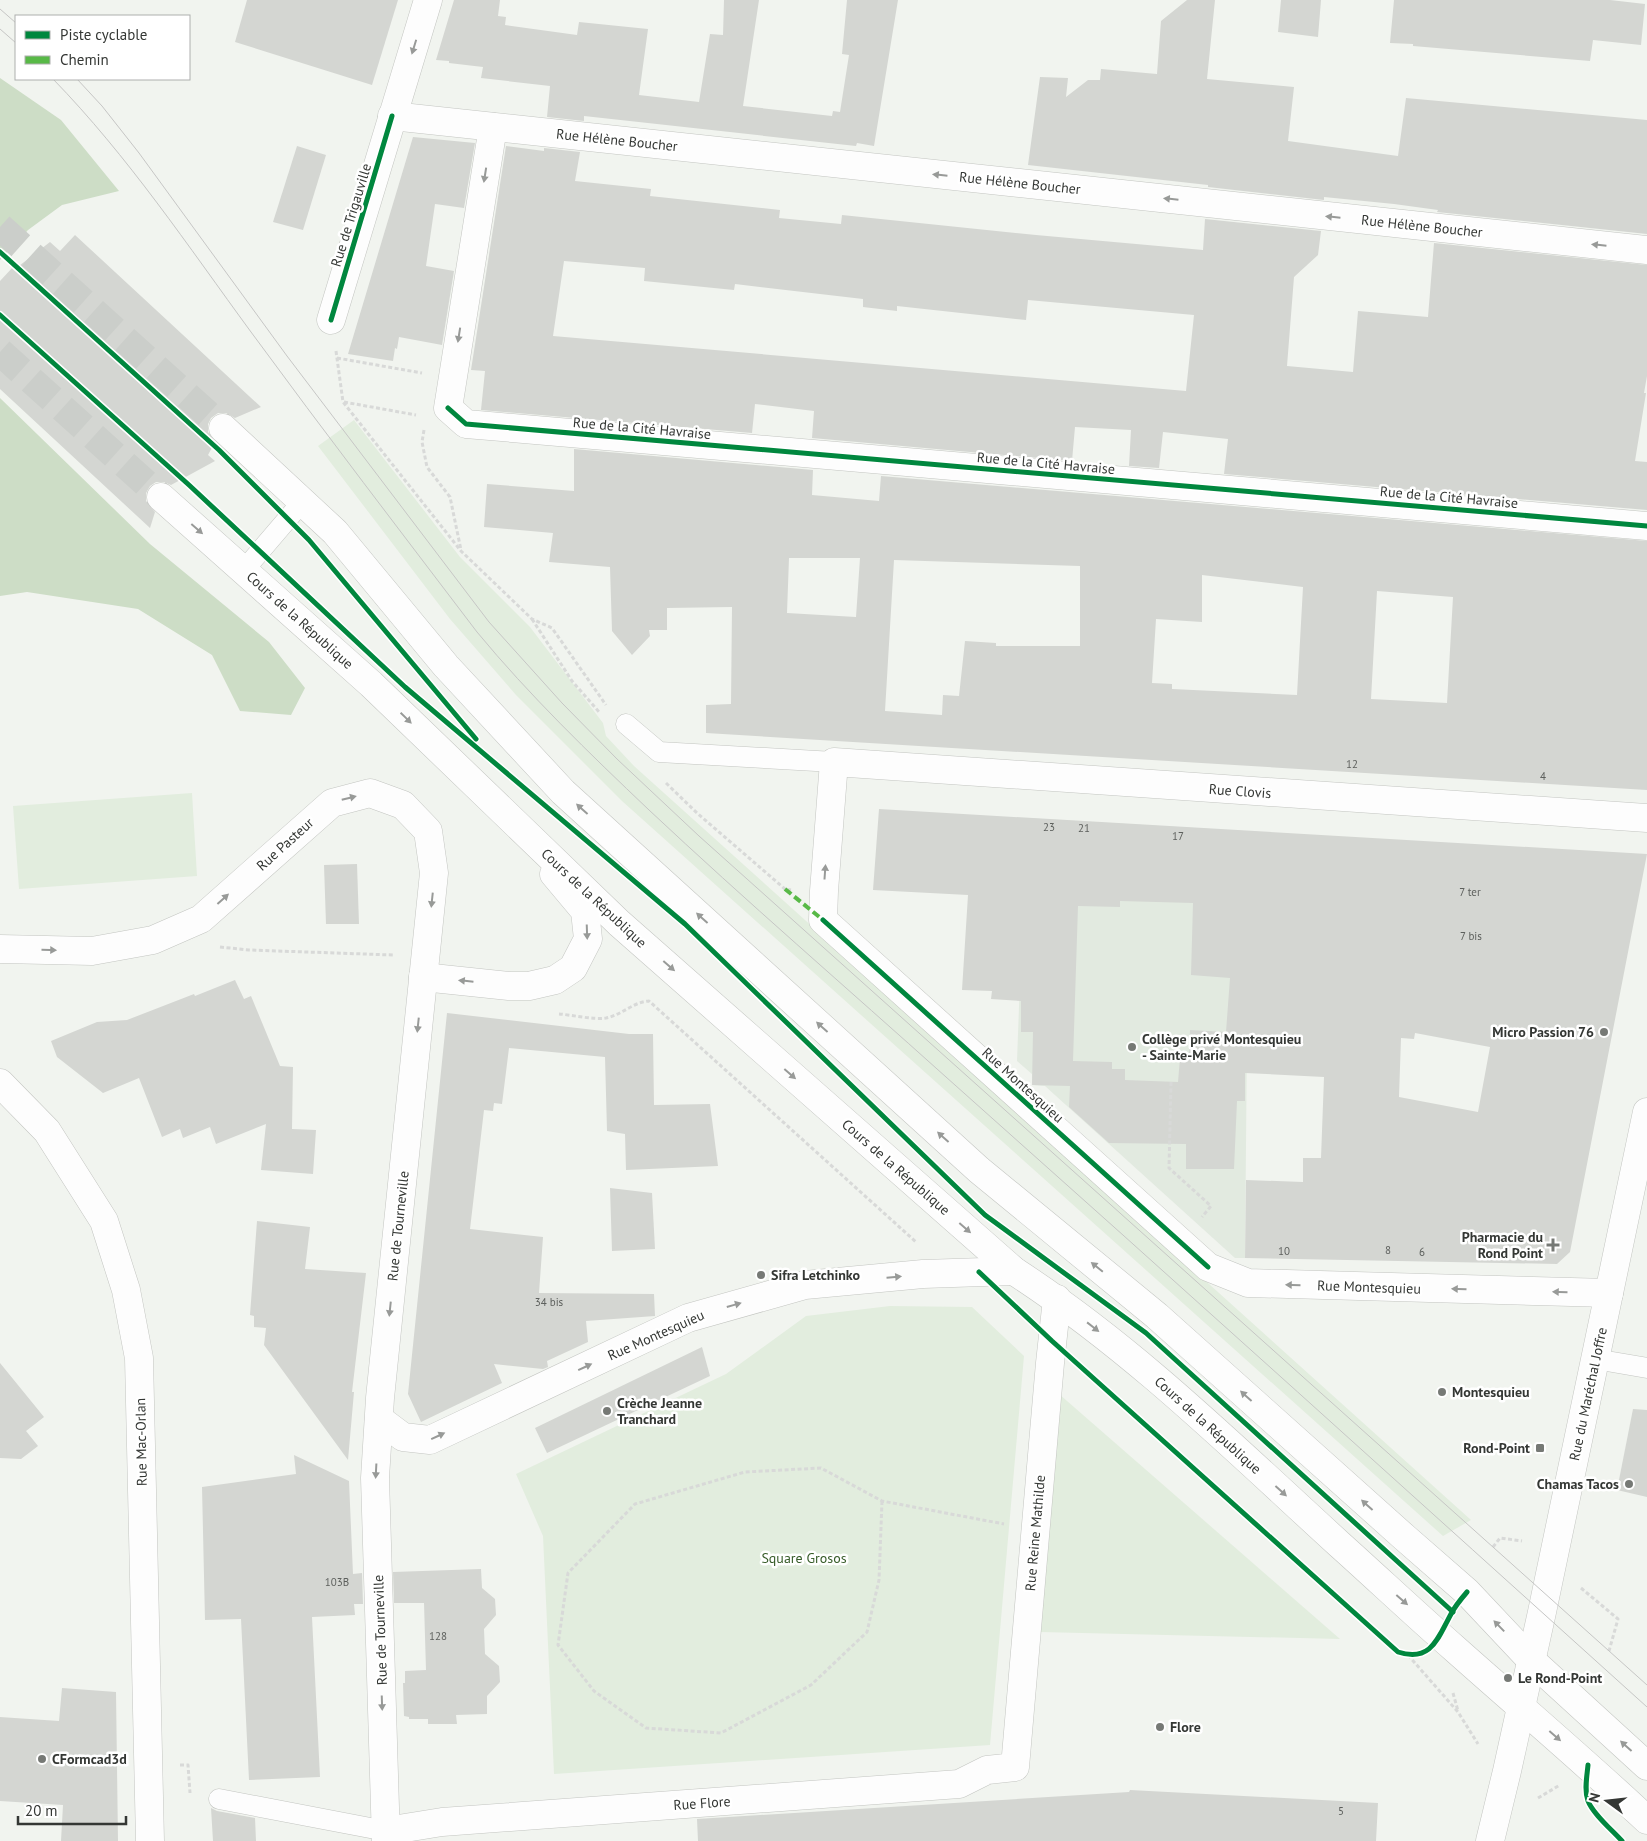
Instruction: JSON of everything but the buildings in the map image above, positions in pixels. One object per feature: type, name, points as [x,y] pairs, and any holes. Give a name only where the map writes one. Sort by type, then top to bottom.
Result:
[{"type":"street","name":"Rue de Trigauville","points":[[331,320],[428,0]]},
{"type":"street","name":"Rue Hélène Boucher","points":[[392,116],[1647,250]]},
{"type":"street","name":"Rue de la Cité Havraise","points":[[493,127],[448,408],[466,424],[1647,526]]},
{"type":"street","points":[[223,428],[335,532],[446,666],[563,792],[979,1170],[1157,1316],[1404,1538],[1467,1592],[1531,1660],[1647,1766]]},
{"type":"street","name":"Cours de la République","points":[[160,497],[371,684],[619,923],[1014,1271],[1058,1299],[1179,1399],[1647,1820]]},
{"type":"street","name":"Rue Clovis","points":[[834,762],[1647,818]]},
{"type":"street","name":"Rue Montesquieu","points":[[834,762],[824,891],[824,920],[1208,1267],[1248,1283],[1609,1293]]},
{"type":"street","name":"Rue Pasteur","points":[[0,949],[92,950],[154,940],[201,918],[332,803],[370,793],[404,806],[428,832],[434,873],[423,977]]},
{"type":"street","points":[[423,977],[510,986],[529,986],[555,980],[572,968],[588,939],[585,911],[488,797]]},
{"type":"street","name":"Rue de Tourneville","points":[[392,1838],[375,1478],[379,1419],[423,977]]},
{"type":"street","name":"Rue Mac-Orlan","points":[[0,1083],[47,1131],[104,1221],[126,1290],[139,1358],[150,1841]]},
{"type":"street","name":"Rue du Maréchal Joffre","points":[[1490,1841],[1521,1707],[1609,1293],[1639,1190],[1647,1112]]},
{"type":"street","name":"Rue Montesquieu","points":[[379,1419],[403,1437],[430,1440],[688,1318],[805,1285],[924,1274],[1014,1271]]},
{"type":"street","name":"Rue Reine Mathilde","points":[[1014,1767],[1024,1678],[1050,1363],[1058,1299]]},
{"type":"street","name":"Rue Flore","points":[[392,1838],[442,1822],[959,1784],[987,1770],[1014,1767]]},
{"type":"lane","points":[[244,570],[302,502]]},
{"type":"lane","points":[[626,724],[659,752],[834,762]]},
{"type":"lane","points":[[1595,1359],[1647,1368]]},
{"type":"lane","points":[[219,1799],[392,1838]]},
{"type":"path","points":[[331,320],[343,402],[461,551],[532,618],[552,628],[610,710],[626,724]]},
{"type":"path","points":[[337,358],[391,367]]},
{"type":"path","points":[[343,402],[418,415]]},
{"type":"path","points":[[425,425],[422,442],[427,467],[450,497],[461,551]]},
{"type":"path","points":[[249,950],[390,954]]},
{"type":"path","points":[[555,1014],[605,1018],[620,1014],[639,1002],[649,1001],[951,1273]]},
{"type":"path","points":[[1171,1082],[1170,1168],[1191,1188]]},
{"type":"path","points":[[882,1501],[879,1580],[867,1632],[811,1685],[721,1733],[646,1728],[594,1691],[558,1645],[568,1572],[635,1504],[745,1472],[821,1468],[882,1501],[1006,1524]]},
{"type":"path","points":[[1493,1547],[1500,1538],[1522,1541]]},
{"type":"path","points":[[1578,1586],[1618,1619],[1609,1651]]},
{"type":"path","points":[[1406,1654],[1418,1655],[1431,1649],[1440,1635]]},
{"type":"path","points":[[1406,1654],[1458,1712],[1483,1751]]},
{"type":"path","points":[[1538,1798],[1565,1782]]},
{"type":"shaded area","name":"Collège privé Montesquieu - Sainte-Marie","points":[[1026,818],[1260,832],[1247,1033],[1245,1258],[1235,1258],[1045,1086],[1032,1085],[1032,1074],[1017,1061]]},
{"type":"green space","points":[[0,78],[61,120],[119,191],[62,205],[28,230],[0,260]]},
{"type":"green space","points":[[0,398],[150,544],[269,642],[305,688],[291,715],[240,711],[212,655],[138,609],[27,592],[0,596]]},
{"type":"green space","points":[[354,420],[460,557],[530,627],[603,723],[606,736],[634,766],[1471,1520],[1443,1536],[622,801],[516,695],[450,619],[318,446]]},
{"type":"green space","points":[[192,793],[197,876],[19,889],[13,806]]},
{"type":"green space","name":"Square Grosos","points":[[890,1306],[972,1307],[1024,1356],[990,1745],[554,1774],[543,1536],[516,1474],[726,1374],[806,1316]]},
{"type":"green space","points":[[1059,1394],[1340,1639],[1040,1632]]},
{"type":"tunnel","points":[[0,227],[223,428]]},
{"type":"tunnel","points":[[0,352],[161,497]]},
{"type":"tram line","points":[[0,9],[15,22]]},
{"type":"tram line","points":[[0,29],[15,42]]},
{"type":"tram line","points":[[54,80],[107,139],[157,202],[251,332],[477,632],[560,723],[722,878],[1122,1234],[1647,1707]]},
{"type":"tram line","points":[[78,80],[102,106],[139,153],[287,356],[489,622],[562,703],[617,759],[699,836],[1647,1685]]},
{"type":"marked path","points":[[785,889],[823,920]]},
{"type":"cycle path","points":[[331,320],[392,116]]},
{"type":"cycle path","points":[[0,252],[219,450],[309,540],[476,739]]},
{"type":"cycle path","points":[[0,315],[189,485],[405,687],[685,924],[985,1215],[1146,1333],[1453,1612]]},
{"type":"cycle path","points":[[448,408],[466,424],[1647,526]]},
{"type":"cycle path","points":[[823,920],[1208,1267]]},
{"type":"cycle path","points":[[979,1272],[1052,1341],[1398,1652],[1409,1655],[1418,1654],[1432,1646],[1442,1632],[1454,1608],[1467,1592]]},
{"type":"cycle path","points":[[1588,1765],[1586,1788],[1590,1806],[1622,1841]]},
{"type":"place","name":"Micro Passion 76","points":[[1604,1032]]},
{"type":"place","name":"Collège privé Montesquieu - Sainte-Marie","points":[[1132,1047]]},
{"type":"place","name":"Pharmacie du Rond Point","points":[[1553,1245]]},
{"type":"place","name":"Sifra Letchinko","points":[[761,1275]]},
{"type":"place","name":"Montesquieu","points":[[1442,1392]]},
{"type":"place","name":"Crèche Jeanne Tranchard","points":[[607,1411]]},
{"type":"place","name":"Rond-Point","points":[[1540,1448]]},
{"type":"place","name":"Chamas Tacos","points":[[1629,1484]]},
{"type":"place","name":"Le Rond-Point","points":[[1508,1678]]},
{"type":"place","name":"Flore","points":[[1160,1727]]},
{"type":"place","name":"CFormcad3d","points":[[42,1759]]}]
